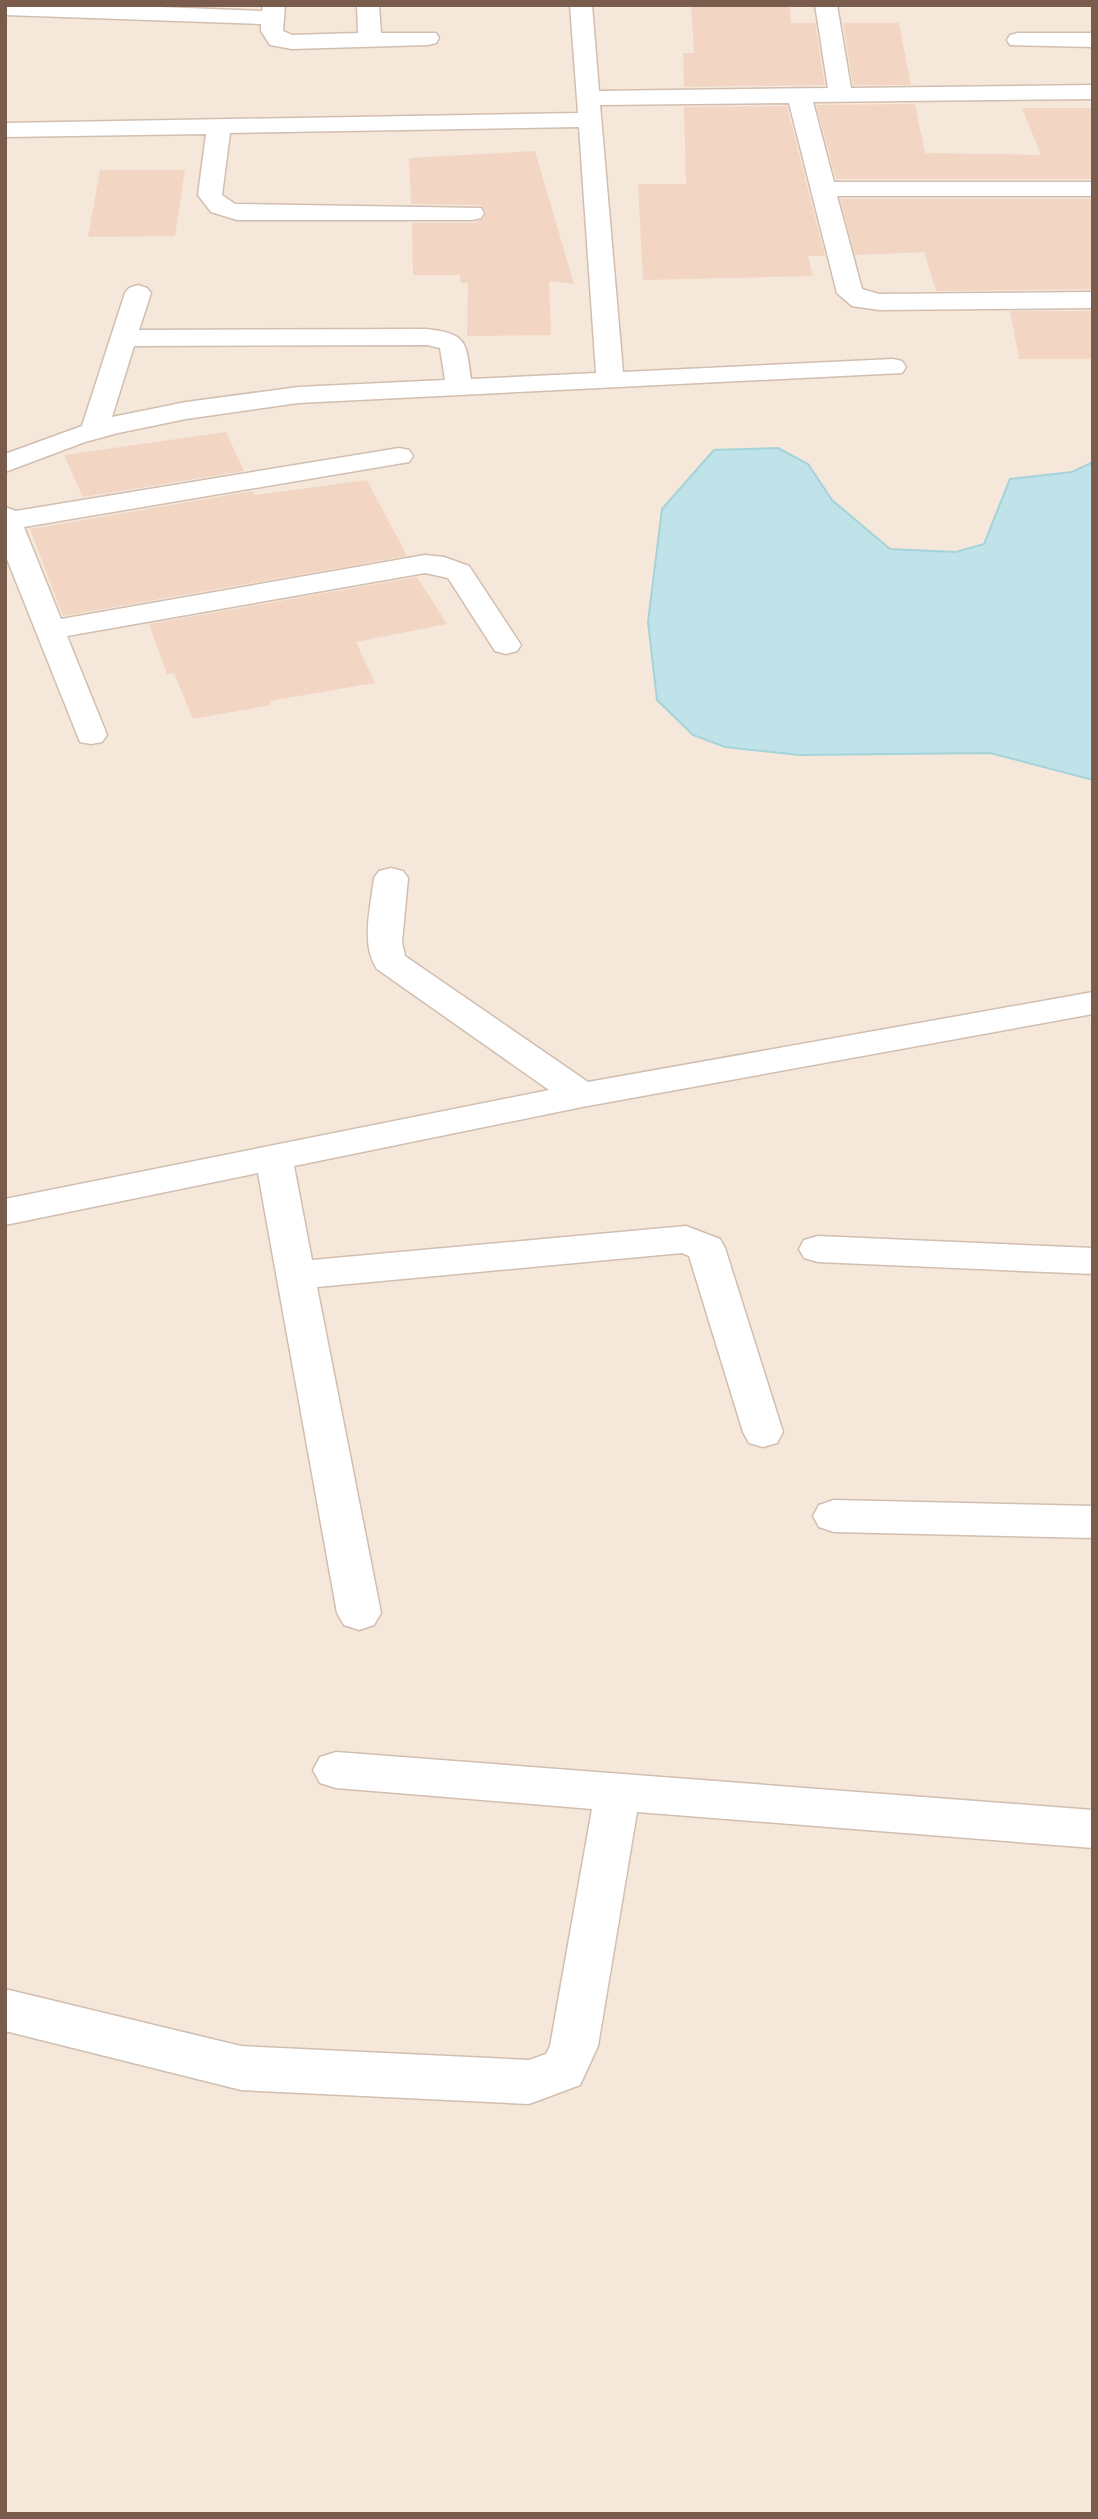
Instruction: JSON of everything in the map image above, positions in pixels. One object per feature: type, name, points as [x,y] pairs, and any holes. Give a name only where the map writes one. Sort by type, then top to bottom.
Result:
[{"type":"street","points":[[368,5],[370,40]]},
{"type":"street","points":[[581,5],[610,379]]},
{"type":"street","points":[[826,5],[841,95]]},
{"type":"street","points":[[5,8],[273,12],[272,30],[278,40],[292,42],[428,38]]},
{"type":"street","points":[[1018,40],[1093,40]]},
{"type":"street","points":[[5,130],[219,126],[588,109],[799,95],[1093,92]]},
{"type":"street","points":[[799,95],[850,293],[861,300],[879,302],[1093,300]]},
{"type":"street","points":[[219,126],[210,195],[215,204],[225,210],[242,213],[472,212]]},
{"type":"street","points":[[823,189],[1093,189]]},
{"type":"street","points":[[94,431],[138,293]]},
{"type":"street","points":[[124,338],[443,339],[453,344],[458,387]]},
{"type":"street","points":[[5,464],[45,444],[94,431],[218,405],[298,395],[893,367]]},
{"type":"street","points":[[91,735],[6,519],[399,456]]},
{"type":"street","points":[[50,629],[425,564],[444,566],[459,572],[506,645]]},
{"type":"street","points":[[391,878],[385,942],[389,961],[582,1096]]},
{"type":"street","points":[[5,1212],[582,1096],[1093,1003]]},
{"type":"street","points":[[274,1158],[359,1614]]},
{"type":"street","points":[[297,1275],[686,1240],[706,1248],[763,1432]]},
{"type":"street","points":[[818,1249],[1093,1261]]},
{"type":"street","points":[[834,1516],[1093,1522]]},
{"type":"street","points":[[336,1770],[1093,1829]]},
{"type":"street","points":[[5,2010],[240,2068],[529,2082],[552,2074],[563,2070],[574,2046],[618,1792]]},
{"type":"shaded area","points":[[5,5],[1093,5],[1093,2514],[5,2514]]},
{"type":"water","points":[[778,448],[808,464],[832,500],[890,549],[956,552],[984,544],[1010,479],[1072,472],[1093,462],[1093,780],[990,753],[800,755],[725,747],[693,735],[657,700],[648,622],[662,509],[714,450]]},
{"type":"building","points":[[691,5],[789,5],[791,23],[815,23],[825,85],[684,87],[683,53],[694,53]]},
{"type":"building","points":[[843,23],[899,23],[911,85],[853,85]]},
{"type":"building","points":[[915,104],[925,153],[1041,155],[1022,108],[1093,108],[1093,179],[836,179],[816,105]]},
{"type":"building","points":[[787,106],[825,256],[808,256],[813,276],[643,280],[638,184],[686,184],[684,107]]},
{"type":"building","points":[[535,151],[574,284],[549,281],[551,335],[467,336],[468,283],[461,283],[460,275],[413,275],[412,223],[473,223],[483,219],[486,212],[481,205],[411,204],[409,158]]},
{"type":"building","points":[[100,170],[185,170],[175,236],[88,237]]},
{"type":"building","points":[[840,199],[1093,199],[1093,289],[936,291],[924,252],[855,255]]},
{"type":"building","points":[[1010,311],[1093,311],[1093,359],[1019,359]]},
{"type":"building","points":[[226,432],[244,471],[83,497],[64,455]]},
{"type":"building","points":[[367,480],[407,556],[63,616],[30,529],[253,491],[255,495]]},
{"type":"building","points":[[417,577],[447,624],[356,642],[375,683],[269,701],[271,705],[193,719],[174,673],[167,674],[149,624]]}]
